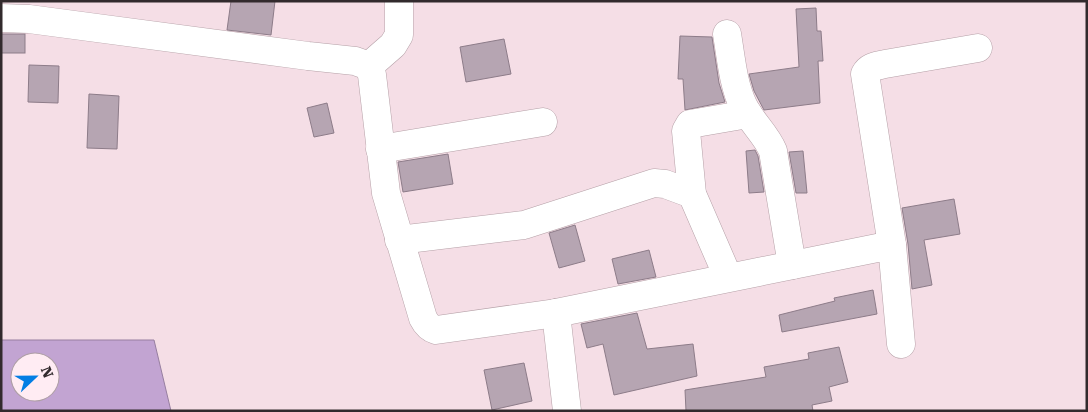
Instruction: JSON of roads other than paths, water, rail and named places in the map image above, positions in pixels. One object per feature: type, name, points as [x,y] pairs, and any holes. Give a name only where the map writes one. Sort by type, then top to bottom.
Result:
[{"type":"street","points":[[369,66],[393,45],[399,35],[399,1]]},
{"type":"street","points":[[1,18],[30,19],[355,61],[369,66]]},
{"type":"street","points":[[727,34],[737,91],[748,114],[773,150],[792,265]]},
{"type":"street","points":[[901,344],[892,245],[865,74],[872,67],[885,64],[978,48]]},
{"type":"street","points":[[369,66],[372,75],[386,193],[423,318],[426,324],[436,330],[556,313],[892,245]]},
{"type":"street","points":[[728,277],[692,194],[687,127],[690,124],[748,114]]},
{"type":"street","points":[[380,149],[543,122]]},
{"type":"street","points":[[399,240],[524,225],[654,184],[665,184],[692,194]]},
{"type":"street","points":[[556,313],[567,411]]}]
